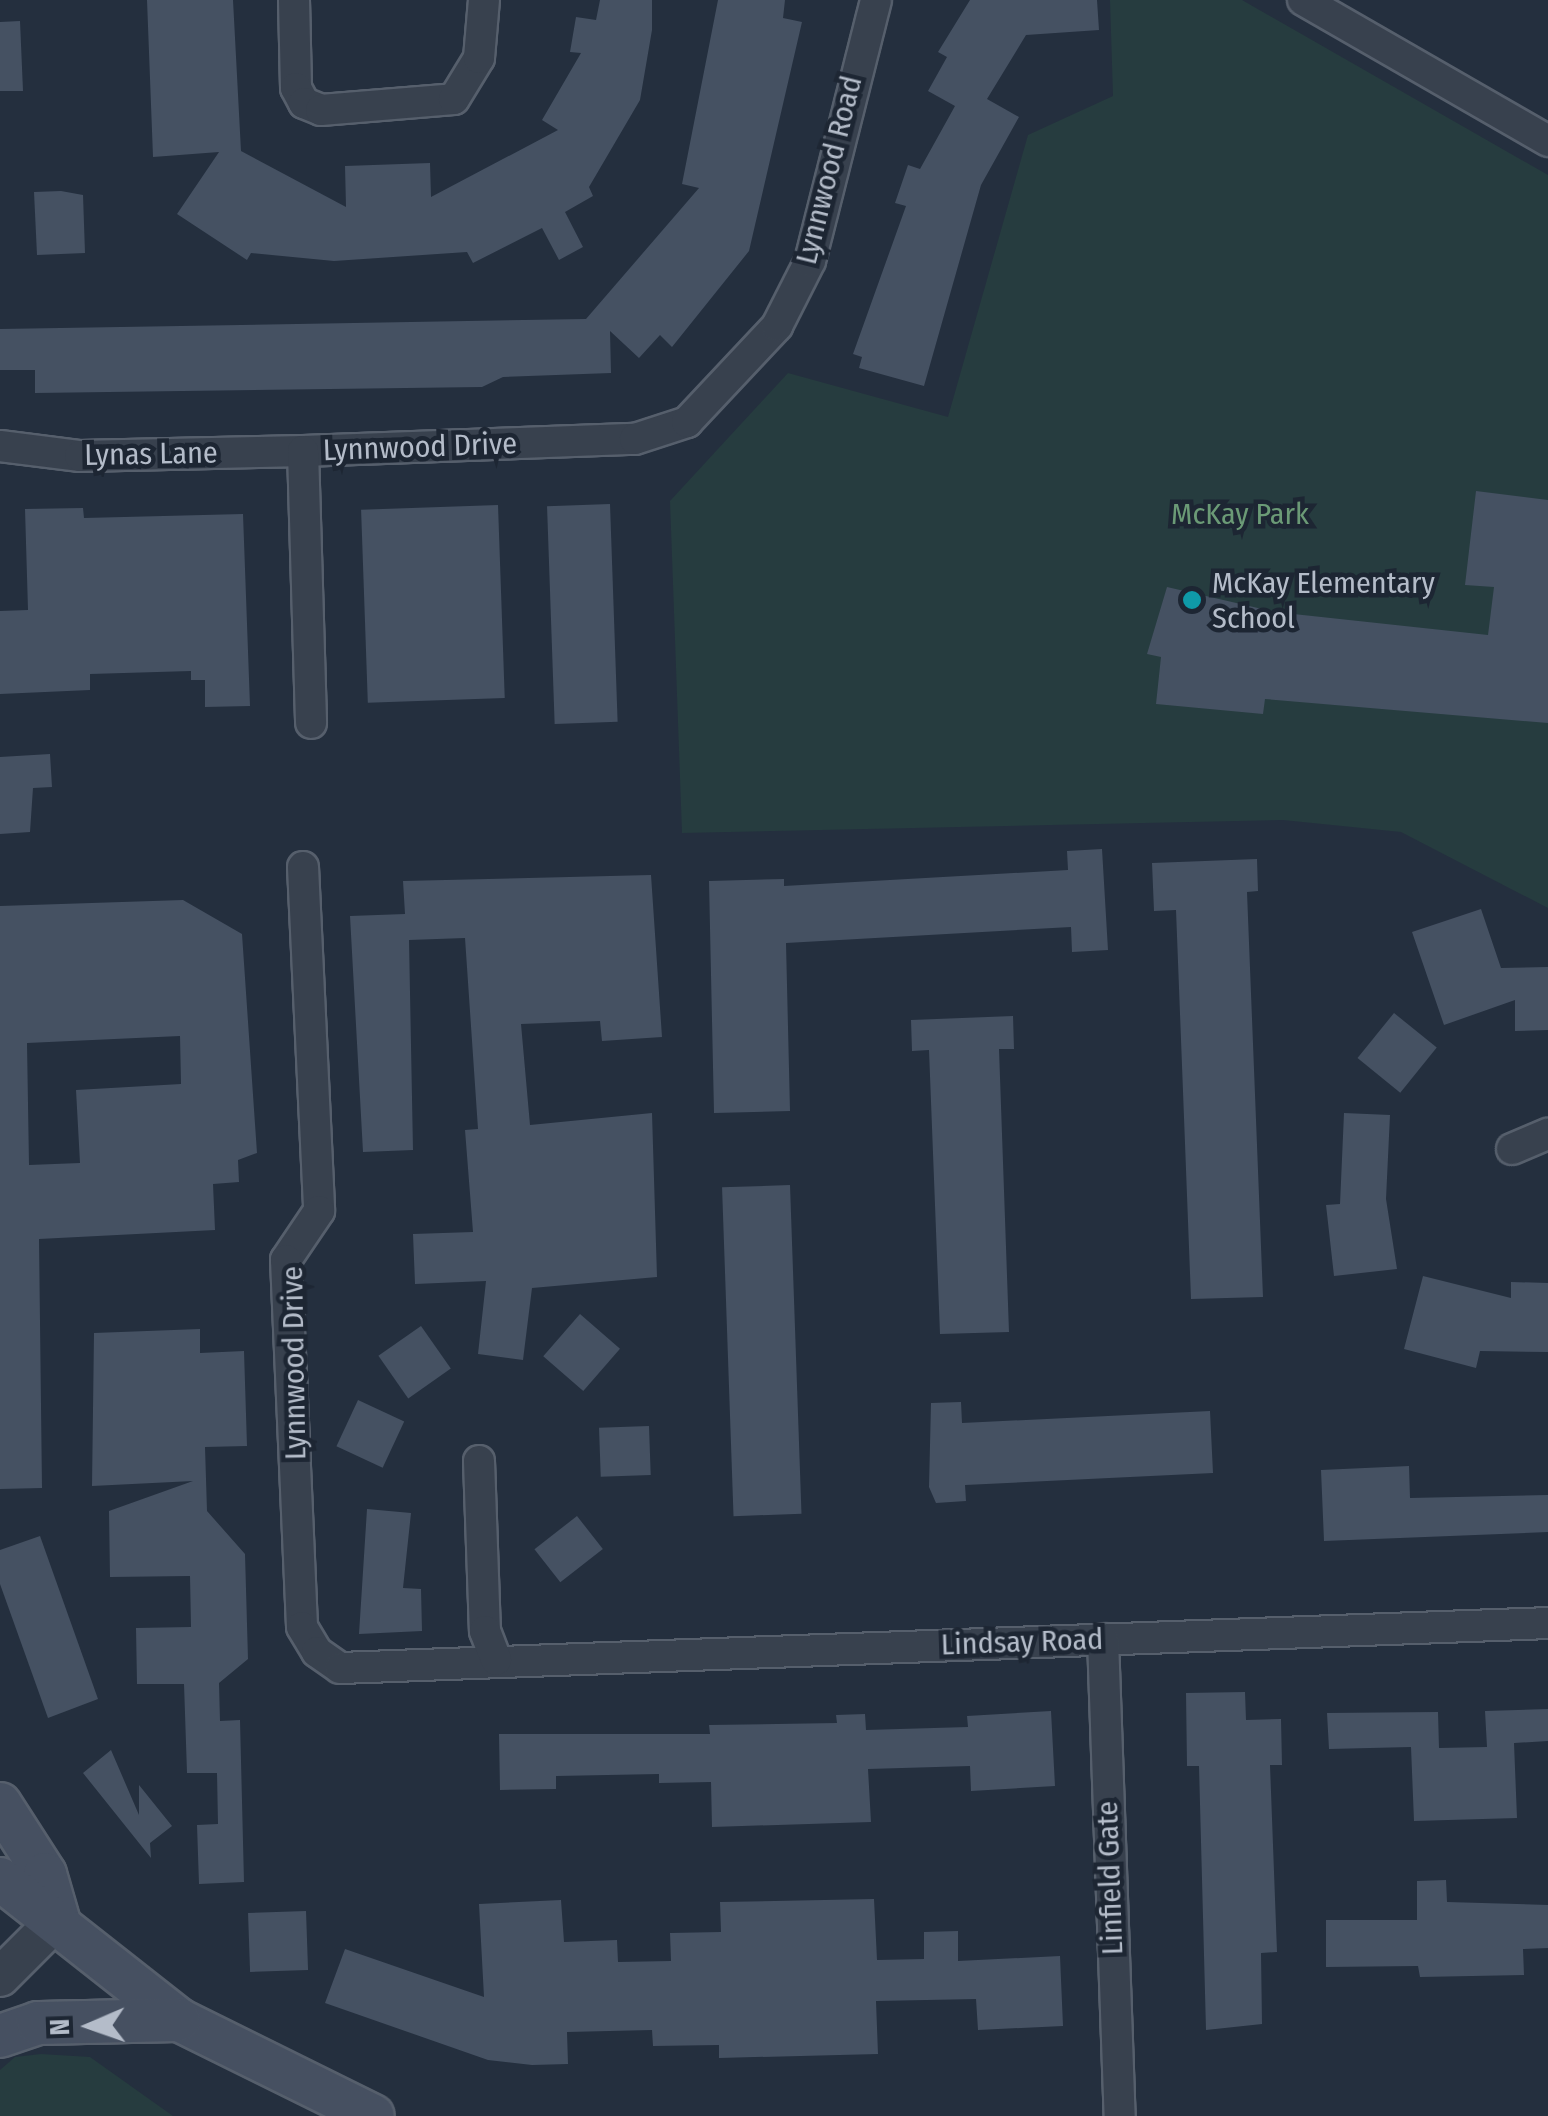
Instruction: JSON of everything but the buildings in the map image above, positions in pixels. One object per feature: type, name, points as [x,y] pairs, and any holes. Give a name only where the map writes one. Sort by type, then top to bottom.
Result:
[{"type":"main road","points":[[0,1804],[45,1874],[58,1919]]},
{"type":"main road","points":[[0,1878],[14,1896],[58,1919],[88,1953],[179,2020],[373,2116]]},
{"type":"main road","points":[[0,2036],[38,2023],[179,2020]]},
{"type":"street","points":[[294,0],[296,88],[304,104],[321,110],[454,99],[479,58],[484,0]]},
{"type":"street","name":"Lynnwood Road","points":[[687,422],[776,326],[810,261],[876,0]]},
{"type":"street","points":[[1302,0],[1548,141]]},
{"type":"street","name":"Lynnwood Drive","points":[[311,724],[303,451],[635,439],[687,422]]},
{"type":"street","name":"Lynas Lane","points":[[0,446],[80,456],[303,451]]},
{"type":"street","name":"Lynnwood Drive","points":[[302,1627],[286,1260],[318,1212],[303,868]]},
{"type":"street","points":[[1512,1148],[1548,1134]]},
{"type":"street","points":[[479,1462],[484,1632],[496,1660]]},
{"type":"street","name":"Lindsay Road","points":[[302,1627],[317,1652],[340,1668],[472,1668],[496,1660],[1548,1624]]},
{"type":"street","name":"Linfield Gate","points":[[1103,1639],[1120,2116]]},
{"type":"street","points":[[0,1977],[58,1919]]},
{"type":"green space","name":"McKay Park","points":[[1110,0],[1242,0],[1548,175],[1548,908],[1401,832],[1283,820],[682,833],[670,501],[788,373],[948,417],[1028,135],[1113,96]]},
{"type":"green space","points":[[15,2057],[90,2057],[173,2116],[0,2116],[0,2070]]},
{"type":"place","name":"McKay Elementary School","points":[[1192,600]]}]
